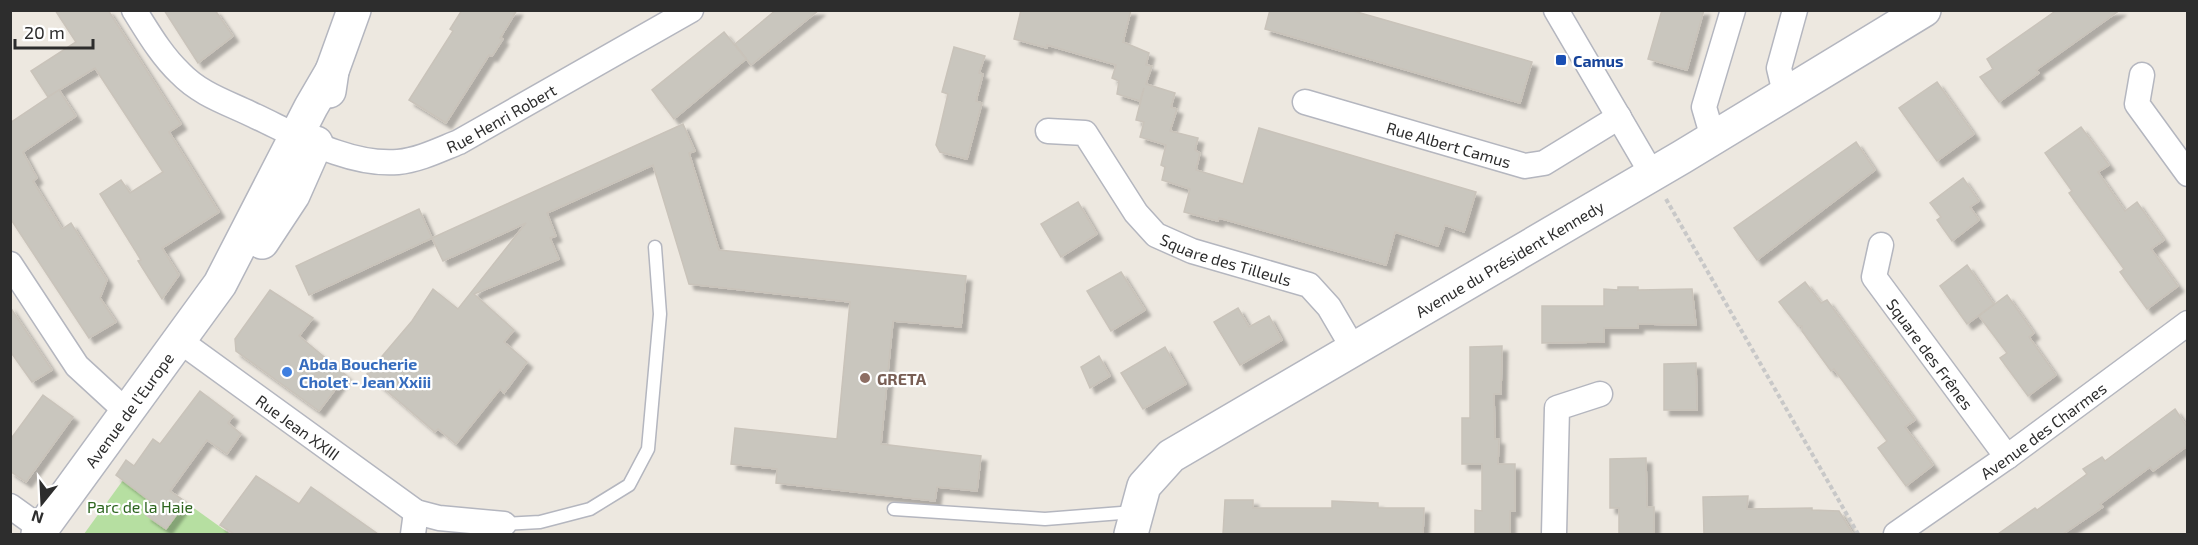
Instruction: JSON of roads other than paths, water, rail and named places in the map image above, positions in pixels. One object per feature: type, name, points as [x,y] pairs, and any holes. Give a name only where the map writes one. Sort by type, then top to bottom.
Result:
[{"type":"street","name":"Rue Henri Robert","points":[[134,10],[157,47],[181,75],[214,98],[306,140],[359,158],[397,162],[429,155],[459,142],[691,10]]},
{"type":"street","name":"Avenue de l’Europe","points":[[40,532],[220,284],[306,140],[354,10]]},
{"type":"street","points":[[1556,10],[1652,174]]},
{"type":"street","points":[[1713,138],[1704,108],[1733,10]]},
{"type":"street","points":[[1785,93],[1779,68],[1795,10]]},
{"type":"street","name":"Avenue du Président Kennedy","points":[[1133,523],[1144,486],[1171,456],[1713,138],[1908,15]]},
{"type":"street","points":[[2142,75],[2138,104],[2187,174]]},
{"type":"street","name":"Rue Albert Camus","points":[[1305,102],[1525,166],[1544,163],[1619,117]]},
{"type":"street","name":"Square des Tilleuls","points":[[1048,130],[1085,133],[1136,213],[1156,235],[1192,251],[1309,285],[1329,307],[1353,348]]},
{"type":"street","name":"Square des Frênes","points":[[1881,245],[1874,277],[2007,457]]},
{"type":"street","points":[[10,264],[77,366],[127,412]]},
{"type":"street","name":"Avenue des Charmes","points":[[1896,534],[2007,457],[2187,323]]},
{"type":"street","name":"Rue Jean XXIII","points":[[180,340],[414,523],[439,518],[504,524]]},
{"type":"street","points":[[1554,534],[1557,408],[1600,394]]},
{"type":"street","points":[[10,506],[40,532]]},
{"type":"lane","points":[[504,524],[540,522],[591,509],[629,485],[648,449],[660,314],[655,247]]},
{"type":"lane","points":[[894,509],[1133,523]]},
{"type":"place","name":"Camus","points":[[1561,60]]},
{"type":"place","name":"Abda Boucherie Cholet - Jean Xxiii","points":[[287,372]]},
{"type":"place","name":"GRETA","points":[[865,378]]},
{"type":"park label","name":"Parc de la Haie","points":[[140,506]]}]
